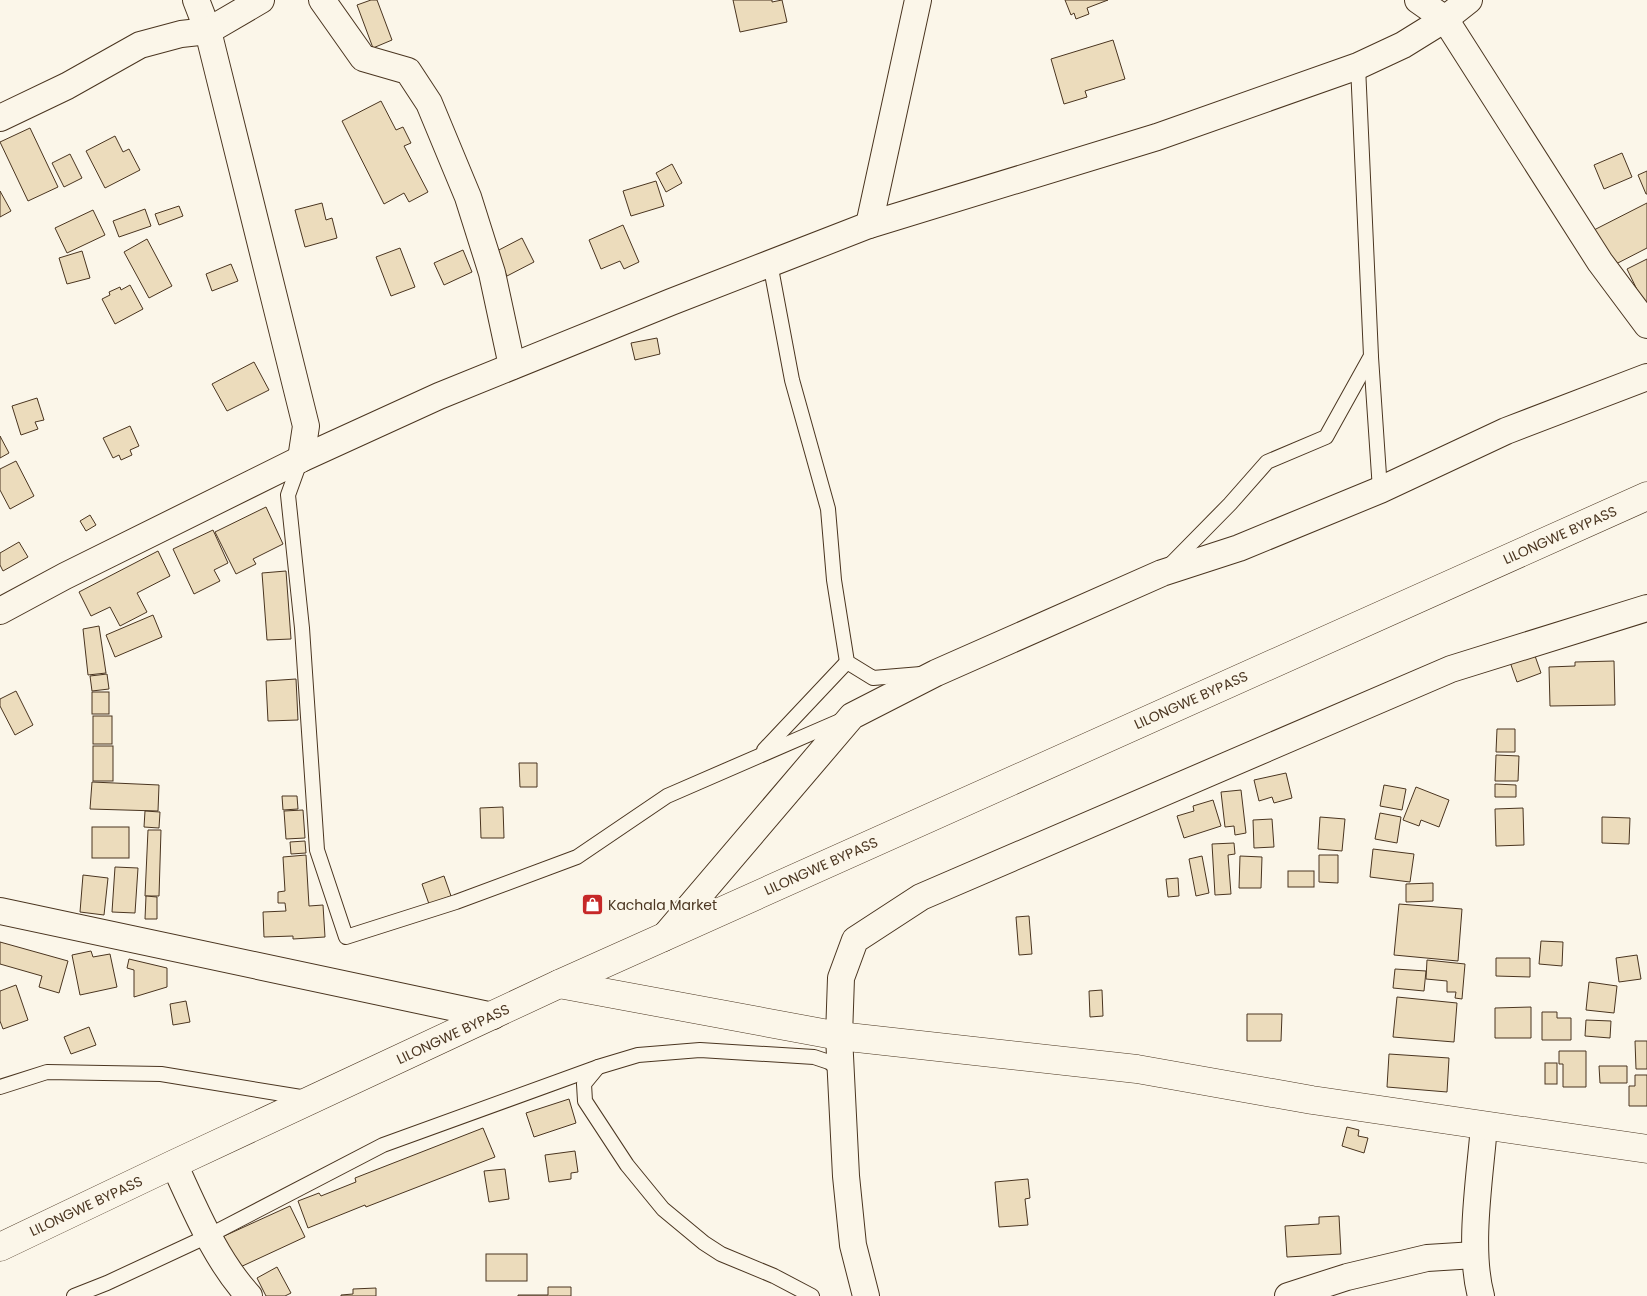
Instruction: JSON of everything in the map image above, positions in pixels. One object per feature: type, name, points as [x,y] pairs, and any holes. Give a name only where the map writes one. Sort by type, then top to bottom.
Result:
[{"type":"main road","name":"LILONGWE BYPASS","points":[[0,1247],[313,1098],[559,984],[1647,496]]},
{"type":"main road","points":[[559,984],[839,1036],[1137,1070],[1312,1100],[1647,1149]]},
{"type":"street","points":[[196,0],[208,31],[306,426],[301,459]]},
{"type":"street","points":[[0,118],[67,86],[140,45],[182,34],[208,31],[261,0]]},
{"type":"street","points":[[322,0],[363,58],[408,71],[429,103],[468,197],[489,265],[512,366]]},
{"type":"street","points":[[869,225],[918,0]]},
{"type":"street","points":[[1418,0],[1445,19],[1600,262],[1647,325]]},
{"type":"street","points":[[0,611],[65,576],[301,459],[439,396],[869,225],[1158,137],[1358,66],[1404,45],[1445,19],[1468,0]]},
{"type":"street","points":[[663,938],[852,716],[936,673],[1162,573],[1239,548],[1380,490],[1506,431],[1647,377]]},
{"type":"street","points":[[864,1294],[853,1245],[846,1176],[839,1036],[841,978],[855,940],[921,898],[1452,669],[1647,608]]},
{"type":"street","points":[[0,911],[493,1016]]},
{"type":"street","points":[[1480,1296],[1475,1256],[1484,1126]]},
{"type":"street","points":[[174,1164],[208,1236],[239,1285],[249,1296]]},
{"type":"street","points":[[1288,1296],[1346,1277],[1427,1258],[1475,1256]]},
{"type":"lane","points":[[1358,66],[1371,356],[1380,490]]},
{"type":"lane","points":[[770,263],[792,380],[828,509],[834,580],[847,662],[873,678],[936,673]]},
{"type":"lane","points":[[1162,573],[1230,504],[1267,462],[1326,437],[1371,356]]},
{"type":"lane","points":[[301,459],[288,496],[302,628],[317,850],[346,937],[456,902],[577,857],[667,796],[760,754],[852,716]]},
{"type":"lane","points":[[760,754],[847,662]]},
{"type":"lane","points":[[74,1296],[107,1283],[208,1236],[383,1145],[598,1067],[638,1056],[700,1050],[814,1057],[829,1062],[841,1071]]},
{"type":"lane","points":[[598,1067],[584,1084],[585,1101],[627,1165],[663,1209],[704,1243],[812,1296]]},
{"type":"lane","points":[[0,1087],[47,1072],[161,1074],[313,1098]]},
{"type":"building","points":[[377,0],[392,40],[373,48],[357,5]]},
{"type":"building","points":[[733,0],[772,0],[772,2],[782,0],[787,22],[740,32]]},
{"type":"building","points":[[1065,0],[1108,0],[1087,8],[1089,14],[1076,19],[1074,13],[1071,15]]},
{"type":"building","points":[[1113,40],[1125,79],[1085,91],[1087,97],[1064,104],[1051,59]]},
{"type":"building","points":[[381,101],[396,130],[403,127],[411,143],[404,146],[428,192],[409,202],[404,193],[384,204],[342,121]]},
{"type":"building","points":[[30,128],[58,187],[28,201],[0,142]]},
{"type":"building","points":[[115,136],[123,152],[129,149],[140,170],[105,188],[86,151]]},
{"type":"building","points":[[1622,153],[1632,177],[1604,189],[1594,165]]},
{"type":"building","points":[[70,154],[82,178],[64,187],[52,163]]},
{"type":"building","points":[[672,164],[682,183],[666,192],[656,173]]},
{"type":"building","points":[[1647,171],[1647,194],[1646,194],[1638,175]]},
{"type":"building","points":[[656,181],[664,206],[631,216],[623,191]]},
{"type":"building","points":[[0,191],[11,211],[0,217]]},
{"type":"building","points":[[322,203],[326,220],[332,218],[337,238],[305,247],[295,210]]},
{"type":"building","points":[[1647,203],[1647,248],[1612,266],[1594,230]]},
{"type":"building","points":[[179,206],[183,216],[159,225],[155,214]]},
{"type":"building","points":[[145,209],[151,226],[119,237],[113,221]]},
{"type":"building","points":[[93,210],[105,235],[67,253],[55,228]]},
{"type":"building","points":[[623,225],[639,262],[624,269],[620,261],[601,269],[589,240]]},
{"type":"building","points":[[522,238],[534,262],[507,276],[495,252]]},
{"type":"building","points":[[147,239],[172,286],[149,298],[124,252]]},
{"type":"building","points":[[400,248],[415,287],[391,296],[376,257]]},
{"type":"building","points":[[463,250],[472,272],[444,285],[434,263]]},
{"type":"building","points":[[82,251],[90,278],[67,284],[59,258]]},
{"type":"building","points":[[1647,259],[1647,303],[1644,304],[1627,269]]},
{"type":"building","points":[[231,264],[238,281],[212,291],[206,274]]},
{"type":"building","points":[[130,285],[143,309],[115,324],[102,299],[110,295],[109,292],[120,287],[121,290]]},
{"type":"building","points":[[657,338],[660,354],[635,360],[631,343]]},
{"type":"building","points":[[254,362],[269,390],[227,411],[212,384]]},
{"type":"building","points":[[37,398],[44,420],[35,422],[38,429],[21,435],[12,406]]},
{"type":"building","points":[[130,426],[139,446],[130,450],[132,455],[121,460],[119,455],[113,458],[103,438]]},
{"type":"building","points":[[0,436],[9,453],[0,458]]},
{"type":"building","points":[[16,461],[34,496],[10,509],[0,490],[0,469]]},
{"type":"building","points":[[266,507],[283,544],[253,559],[256,564],[236,574],[215,532]]},
{"type":"building","points":[[90,515],[96,525],[86,531],[80,521]]},
{"type":"building","points":[[213,530],[228,563],[214,570],[220,581],[194,594],[173,549]]},
{"type":"building","points":[[19,542],[28,557],[3,571],[0,565],[0,553]]},
{"type":"building","points":[[158,551],[170,576],[137,593],[147,612],[120,626],[110,607],[91,616],[79,592]]},
{"type":"building","points":[[286,571],[291,639],[267,640],[262,573]]},
{"type":"building","points":[[153,615],[162,637],[115,657],[106,635]]},
{"type":"building","points":[[99,626],[106,673],[88,675],[83,629]]},
{"type":"building","points":[[1534,653],[1541,673],[1517,682],[1510,662]]},
{"type":"building","points":[[1614,661],[1615,705],[1550,706],[1549,667],[1575,666],[1575,662]]},
{"type":"building","points":[[107,674],[109,689],[92,691],[90,676]]},
{"type":"building","points":[[296,679],[298,720],[268,721],[266,681]]},
{"type":"building","points":[[16,691],[33,725],[15,735],[0,706],[0,699]]},
{"type":"building","points":[[92,692],[109,692],[109,714],[92,714]]},
{"type":"building","points":[[93,716],[112,716],[112,744],[93,744]]},
{"type":"building","points":[[1497,729],[1515,729],[1515,752],[1496,752]]},
{"type":"building","points":[[93,746],[113,746],[113,781],[93,781]]},
{"type":"building","points":[[1496,755],[1519,756],[1518,781],[1495,781]]},
{"type":"building","points":[[519,763],[537,763],[537,787],[520,787]]},
{"type":"building","points":[[1286,773],[1292,798],[1274,803],[1272,797],[1259,801],[1254,780]]},
{"type":"building","points":[[92,782],[159,785],[158,811],[90,809]]},
{"type":"building","points":[[1495,784],[1516,785],[1516,797],[1495,797]]},
{"type":"building","points":[[1384,785],[1406,789],[1402,810],[1380,806]]},
{"type":"building","points":[[1416,787],[1449,800],[1439,827],[1421,820],[1419,826],[1403,820]]},
{"type":"building","points":[[1241,790],[1246,833],[1235,835],[1234,826],[1225,827],[1221,792]]},
{"type":"building","points":[[282,796],[297,796],[298,809],[283,810]]},
{"type":"building","points":[[1213,800],[1221,826],[1184,838],[1177,816],[1194,811],[1193,806]]},
{"type":"building","points":[[503,807],[504,838],[481,838],[480,808]]},
{"type":"building","points":[[1523,808],[1524,845],[1496,846],[1495,809]]},
{"type":"building","points":[[303,810],[305,838],[286,839],[284,811]]},
{"type":"building","points":[[145,811],[160,812],[159,828],[144,827]]},
{"type":"building","points":[[1380,813],[1401,817],[1397,843],[1375,839]]},
{"type":"building","points":[[1320,817],[1345,819],[1342,851],[1318,849]]},
{"type":"building","points":[[1602,817],[1630,818],[1629,844],[1602,843]]},
{"type":"building","points":[[1272,819],[1274,847],[1254,848],[1253,820]]},
{"type":"building","points":[[92,827],[129,827],[129,858],[92,858]]},
{"type":"building","points":[[148,830],[161,830],[159,896],[145,896]]},
{"type":"building","points":[[305,841],[306,853],[291,854],[290,842]]},
{"type":"building","points":[[1234,843],[1235,854],[1228,855],[1231,894],[1215,895],[1212,844]]},
{"type":"building","points":[[1373,849],[1414,854],[1410,882],[1370,877]]},
{"type":"building","points":[[306,855],[309,906],[323,905],[325,937],[293,939],[293,936],[264,937],[263,912],[286,911],[285,903],[278,903],[278,892],[285,891],[283,857]]},
{"type":"building","points":[[1319,855],[1338,855],[1338,883],[1319,882]]},
{"type":"building","points":[[1202,856],[1209,893],[1196,896],[1189,859]]},
{"type":"building","points":[[1240,856],[1262,857],[1261,888],[1239,888]]},
{"type":"building","points":[[115,867],[138,868],[135,913],[112,912]]},
{"type":"building","points":[[1288,871],[1314,871],[1314,887],[1288,887]]},
{"type":"building","points":[[83,875],[108,878],[104,915],[80,912]]},
{"type":"building","points":[[444,876],[451,896],[429,904],[422,884]]},
{"type":"building","points":[[1178,878],[1179,896],[1168,897],[1166,879]]},
{"type":"building","points":[[1433,883],[1433,901],[1406,902],[1406,884]]},
{"type":"building","points":[[146,896],[157,897],[157,919],[145,919]]},
{"type":"building","points":[[1399,904],[1462,909],[1458,961],[1394,955]]},
{"type":"building","points":[[1029,916],[1032,954],[1019,955],[1016,917]]},
{"type":"building","points":[[1541,941],[1563,942],[1562,966],[1539,964]]},
{"type":"building","points":[[0,942],[68,961],[59,993],[39,987],[42,976],[0,964]]},
{"type":"building","points":[[91,951],[93,957],[110,954],[117,987],[80,995],[72,955]]},
{"type":"building","points":[[1637,955],[1641,979],[1619,982],[1616,958]]},
{"type":"building","points":[[1496,958],[1530,958],[1530,977],[1496,976]]},
{"type":"building","points":[[129,959],[167,968],[167,987],[134,997],[134,970],[127,968]]},
{"type":"building","points":[[1427,960],[1465,964],[1462,999],[1455,998],[1456,992],[1447,992],[1447,981],[1426,979]]},
{"type":"building","points":[[1395,969],[1426,971],[1424,991],[1393,988]]},
{"type":"building","points":[[1589,982],[1617,986],[1614,1013],[1586,1010]]},
{"type":"building","points":[[16,985],[28,1020],[3,1029],[0,1021],[0,991]]},
{"type":"building","points":[[1102,990],[1103,1016],[1090,1017],[1089,991]]},
{"type":"building","points":[[1397,997],[1457,1003],[1454,1042],[1393,1037]]},
{"type":"building","points":[[186,1001],[190,1022],[173,1025],[170,1004]]},
{"type":"building","points":[[1531,1007],[1531,1038],[1495,1038],[1495,1008]]},
{"type":"building","points":[[1542,1012],[1557,1012],[1557,1018],[1571,1018],[1571,1040],[1542,1040]]},
{"type":"building","points":[[1247,1014],[1282,1014],[1281,1041],[1247,1041]]},
{"type":"building","points":[[1586,1020],[1611,1021],[1610,1038],[1585,1036]]},
{"type":"building","points":[[89,1027],[96,1045],[71,1054],[64,1037]]},
{"type":"building","points":[[1635,1041],[1647,1041],[1647,1069],[1636,1069]]},
{"type":"building","points":[[1559,1051],[1586,1051],[1586,1087],[1563,1087],[1563,1064],[1559,1064]]},
{"type":"building","points":[[1389,1054],[1449,1058],[1447,1092],[1387,1087]]},
{"type":"building","points":[[1545,1063],[1557,1063],[1557,1084],[1545,1084]]},
{"type":"building","points":[[1599,1066],[1627,1066],[1627,1083],[1600,1083]]},
{"type":"building","points":[[1635,1075],[1647,1075],[1647,1106],[1629,1106],[1629,1086],[1635,1086]]},
{"type":"building","points":[[569,1099],[576,1123],[534,1137],[526,1113]]},
{"type":"building","points":[[1347,1127],[1359,1130],[1358,1136],[1368,1138],[1364,1153],[1342,1146]]},
{"type":"building","points":[[483,1128],[495,1157],[308,1228],[298,1201],[319,1193],[321,1196],[356,1182],[355,1178]]},
{"type":"building","points":[[575,1151],[578,1172],[571,1173],[571,1179],[549,1182],[545,1155]]},
{"type":"building","points":[[505,1169],[509,1199],[489,1202],[484,1171]]},
{"type":"building","points":[[1028,1179],[1030,1198],[1025,1199],[1028,1225],[999,1227],[995,1182]]},
{"type":"building","points":[[290,1206],[305,1237],[236,1269],[222,1237]]},
{"type":"building","points":[[1339,1216],[1341,1254],[1287,1257],[1285,1226],[1319,1224],[1319,1217]]},
{"type":"building","points":[[486,1254],[527,1254],[527,1281],[486,1281]]},
{"type":"building","points":[[277,1267],[291,1293],[285,1296],[266,1296],[257,1278]]},
{"type":"building","points":[[548,1287],[571,1287],[571,1296],[518,1296],[548,1295]]},
{"type":"building","points":[[376,1288],[376,1296],[341,1296],[353,1294],[353,1289]]},
{"type":"place","name":"Kachala Market","points":[[592,905]]}]
